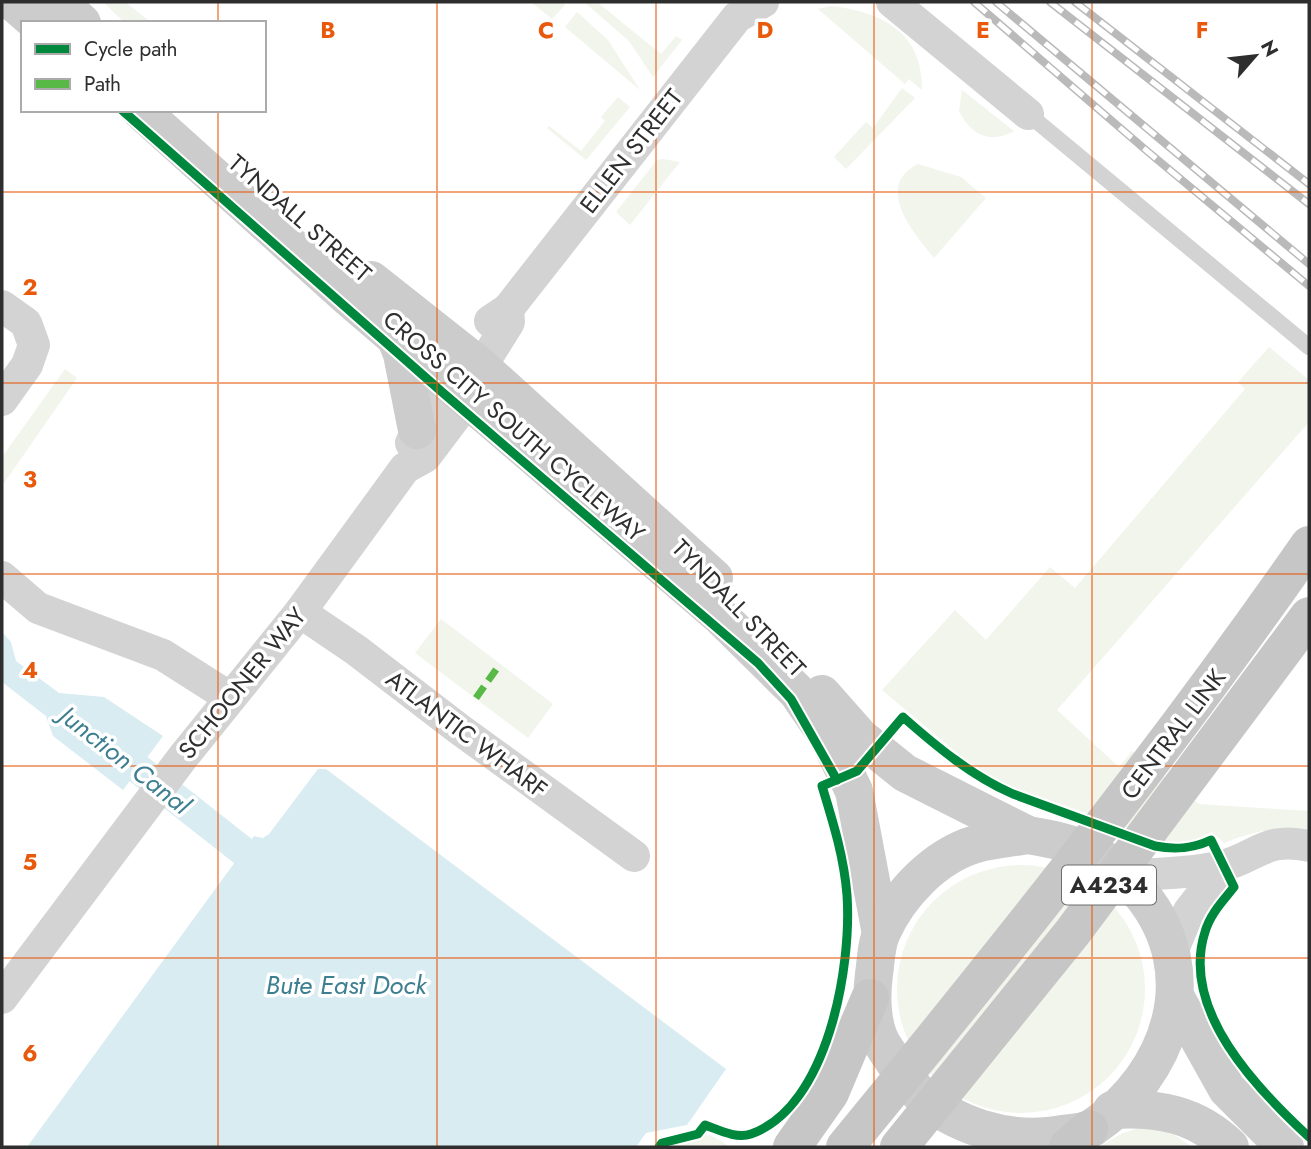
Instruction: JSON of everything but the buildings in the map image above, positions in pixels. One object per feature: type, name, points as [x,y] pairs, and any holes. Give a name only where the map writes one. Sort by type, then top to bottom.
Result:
[{"type":"main road","name":"CENTRAL LINK","points":[[845,1147],[1050,893],[1210,687],[1309,545]]},
{"type":"main road","name":"CENTRAL LINK","points":[[899,1147],[1072,933],[1309,616]]},
{"type":"main road","points":[[792,1147],[830,1093],[870,998]]},
{"type":"street","points":[[13,2],[35,21]]},
{"type":"street","points":[[59,2],[80,21]]},
{"type":"street","name":"ELLEN STREET","points":[[465,374],[483,327],[508,309],[737,17],[762,2]]},
{"type":"street","points":[[892,2],[1028,114]]},
{"type":"street","name":"TYNDALL STREET","points":[[142,112],[394,334],[465,374],[732,595],[875,751],[923,783],[1028,835]]},
{"type":"street","name":"TYNDALL STREET","points":[[180,112],[363,274],[797,692],[828,737],[854,791],[881,934]]},
{"type":"street","points":[[2,306],[26,324],[34,345],[27,365],[2,400]]},
{"type":"street","points":[[394,334],[402,354],[418,430]]},
{"type":"street","name":"SCHOONER WAY","points":[[405,468],[409,447],[418,430],[465,374]]},
{"type":"street","name":"SCHOONER WAY","points":[[2,998],[136,817],[229,697],[300,612],[405,468],[425,457],[465,374]]},
{"type":"street","points":[[2,577],[38,608],[163,655],[229,697]]},
{"type":"street","name":"ATLANTIC WHARF","points":[[300,612],[356,650],[458,729],[634,856]]},
{"type":"street","points":[[1090,1129],[1149,1070],[1170,1027],[1176,998],[1172,952],[1154,910],[1126,876],[1095,854],[1062,841],[1028,835],[974,844],[930,869],[905,894],[881,934],[870,998],[883,1045],[918,1092],[950,1115],[980,1129],[1010,1135],[1047,1136],[1090,1129],[1142,1108],[1175,1113],[1202,1124],[1230,1147]]},
{"type":"street","points":[[1126,876],[1224,866],[1260,848],[1280,843],[1309,846]]},
{"type":"street","points":[[1172,952],[1189,911],[1224,866]]},
{"type":"street","points":[[1176,998],[1227,1089],[1285,1147]]},
{"type":"lane","points":[[1028,114],[1309,347]]},
{"type":"shaded area","points":[[103,2],[125,2],[149,21],[123,21]]},
{"type":"shaded area","points":[[531,2],[562,2],[565,5],[552,19]]},
{"type":"shaded area","points":[[584,2],[597,2],[661,54],[676,36],[682,40],[653,77],[629,41]]},
{"type":"shaded area","points":[[831,6],[867,14],[896,29],[916,54],[921,70],[922,90],[909,79],[905,84],[818,9]]},
{"type":"shaded area","points":[[577,12],[608,40],[640,90],[565,27]]},
{"type":"shaded area","points":[[902,88],[915,98],[846,169],[834,157],[866,122],[873,128]]},
{"type":"shaded area","points":[[962,90],[1014,131],[990,137],[969,127],[959,111]]},
{"type":"shaded area","points":[[618,97],[630,107],[586,160],[547,128],[549,126],[581,151],[605,121],[601,117]]},
{"type":"shaded area","points":[[657,160],[680,162],[630,225],[616,212]]},
{"type":"shaded area","points":[[918,164],[961,177],[986,198],[934,258],[908,224],[898,197],[899,185],[905,173]]},
{"type":"shaded area","points":[[1269,347],[1309,380],[1309,422],[1057,710],[1119,767],[1132,751],[1199,804],[1309,811],[1309,829],[1266,830],[1224,843],[1212,832],[1194,840],[1170,843],[1001,783],[963,758],[882,690],[955,610],[986,640],[1050,567],[1075,588],[1245,389],[1238,382]]},
{"type":"shaded area","points":[[65,369],[77,378],[2,486],[2,457]]},
{"type":"shaded area","points":[[441,619],[553,704],[528,738],[415,653]]},
{"type":"shaded area","points":[[1021,865],[1068,875],[1090,886],[1109,901],[1124,920],[1135,942],[1145,989],[1135,1036],[1124,1058],[1109,1077],[1090,1092],[1068,1103],[1021,1113],[974,1103],[952,1092],[933,1077],[918,1058],[907,1036],[897,989],[907,942],[918,920],[933,901],[952,886],[974,875]]},
{"type":"shaded area","points":[[1143,1126],[1166,1129],[1192,1147],[1099,1147],[1121,1134]]},
{"type":"shaded area","points":[[692,1131],[714,1137],[730,1147],[663,1147]]},
{"type":"water","points":[[2,632],[11,642],[16,661],[59,693],[104,697],[163,736],[123,790],[53,736],[46,716],[2,682]]},
{"type":"water","name":"Bute East Dock","points":[[318,769],[326,769],[726,1069],[687,1125],[646,1133],[636,1147],[27,1147],[254,836],[263,838],[269,834]]},
{"type":"waterway","name":"Junction Canal","points":[[108,745],[248,855]]},
{"type":"railway","points":[[974,2],[1309,286]]},
{"type":"railway","points":[[996,2],[1309,264]]},
{"type":"railway","points":[[1050,2],[1309,204]]},
{"type":"railway","points":[[1075,2],[1309,184]]},
{"type":"marked path","points":[[476,698],[500,664]]},
{"type":"cycle path","name":"CROSS CITY SOUTH CYCLEWAY","points":[[124,112],[442,392],[758,663],[791,699],[837,780]]},
{"type":"cycle path","points":[[659,1147],[662,1143],[698,1134],[705,1125],[734,1135],[751,1134],[777,1119],[799,1095],[817,1065],[830,1031],[839,995],[847,925],[843,867],[822,786],[857,771],[903,717],[955,760],[983,779],[1013,794],[1155,846],[1183,848],[1211,840],[1234,887],[1207,925],[1200,961],[1203,990],[1213,1018],[1228,1046],[1267,1096],[1309,1137]]}]
